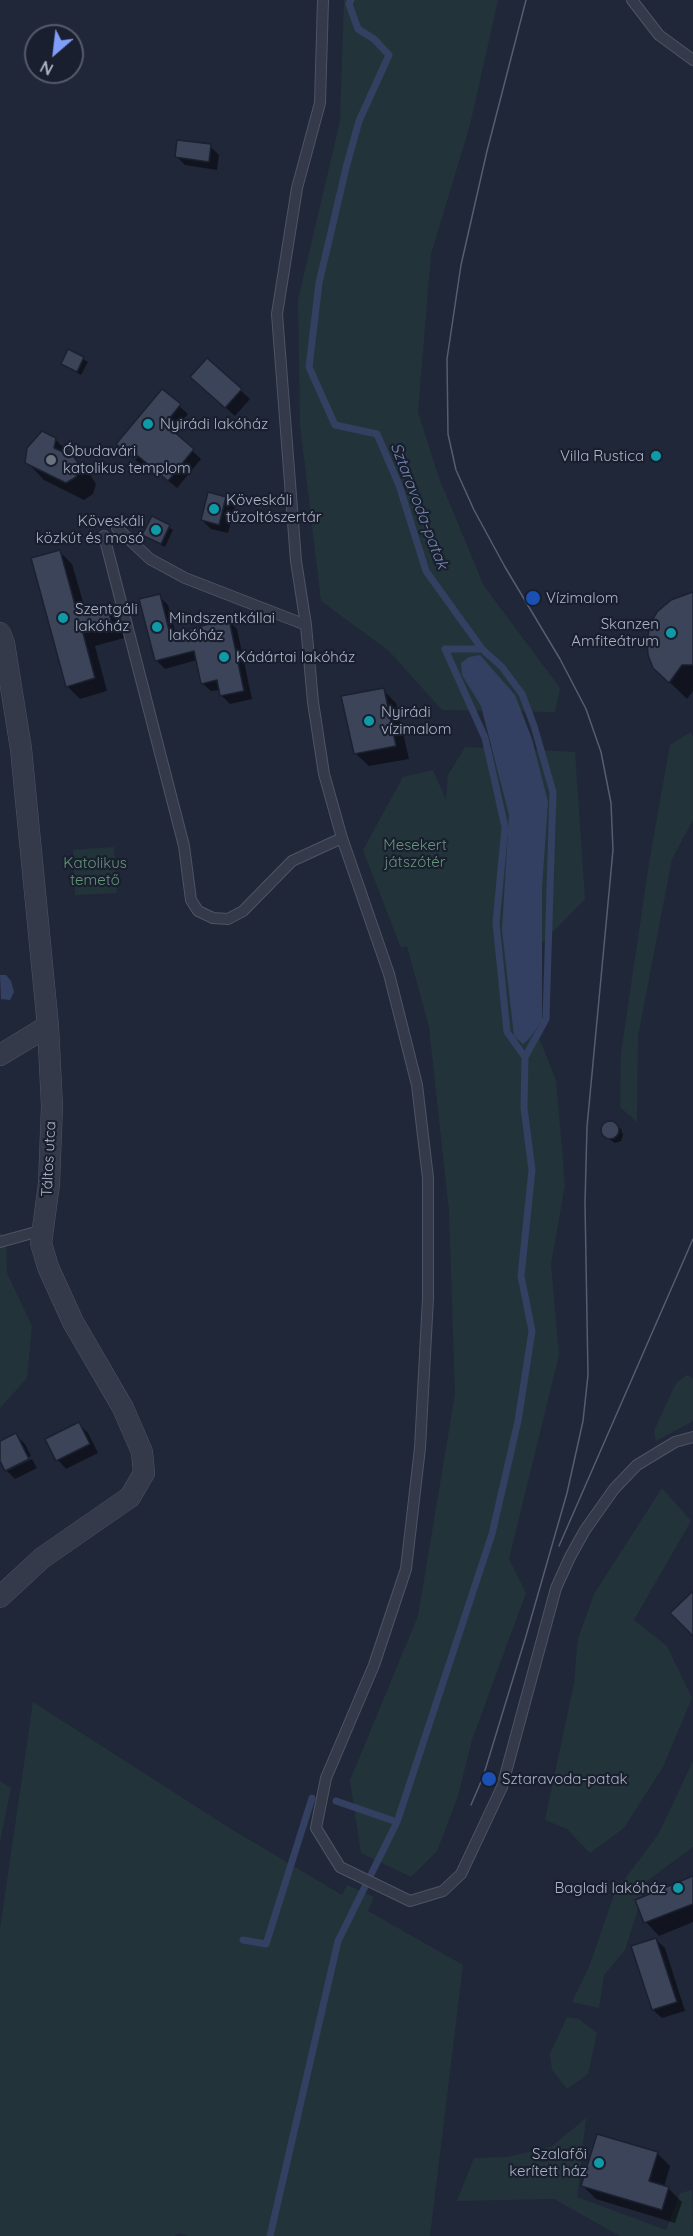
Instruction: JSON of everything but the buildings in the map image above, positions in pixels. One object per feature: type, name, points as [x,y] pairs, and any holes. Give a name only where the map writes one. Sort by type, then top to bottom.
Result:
[{"type":"street","name":"Táltos utca","points":[[0,633],[4,643],[21,749],[48,1026],[52,1106],[49,1184],[41,1244],[48,1267],[73,1322],[123,1408],[142,1452],[144,1473],[130,1497],[42,1558],[0,1597]]},
{"type":"street","points":[[0,1055],[48,1026]]},
{"type":"lane","points":[[323,0],[320,103],[297,188],[277,314],[296,561],[324,774],[342,838],[389,974],[417,1085],[428,1178],[428,1298],[420,1448],[406,1569],[374,1665],[326,1778],[316,1828],[340,1867],[410,1901],[443,1890],[461,1874],[502,1787],[556,1588],[570,1557],[585,1530],[614,1489],[638,1465],[675,1442],[693,1437]]},
{"type":"lane","points":[[632,0],[659,35],[693,60]]},
{"type":"lane","points":[[117,528],[150,559],[185,578],[306,625]]},
{"type":"lane","points":[[104,536],[184,846],[191,900],[198,911],[213,918],[228,919],[243,911],[292,861],[342,838]]},
{"type":"lane","points":[[0,1242],[43,1230]]},
{"type":"green space","points":[[344,0],[498,0],[470,125],[431,254],[418,412],[439,478],[484,586],[560,688],[555,712],[442,710],[389,651],[321,601],[300,424],[298,300],[340,121]]},
{"type":"green space","points":[[691,732],[693,737],[693,820],[672,859],[638,1036],[637,1122],[620,1107],[621,1053],[650,857],[670,745]]},
{"type":"green space","name":"Mesekert játszótér","points":[[465,747],[575,752],[585,899],[529,956],[529,1013],[556,1080],[565,1185],[551,1264],[559,1355],[509,1559],[526,1593],[472,1740],[458,1796],[437,1851],[411,1877],[361,1853],[350,1780],[418,1616],[455,1394],[449,1211],[429,1027],[407,946],[401,948],[363,850],[403,777],[433,770],[446,800],[448,775]]},
{"type":"green space","name":"Katolikus temető","points":[[114,847],[117,893],[75,895],[73,850]]},
{"type":"green space","points":[[0,1233],[6,1239],[7,1273],[32,1326],[27,1378],[0,1408]]},
{"type":"green space","points":[[687,1375],[693,1378],[693,1421],[656,1441],[654,1431],[676,1383]]},
{"type":"green space","points":[[662,1488],[691,1521],[634,1620],[667,1646],[692,1698],[663,1767],[624,1828],[590,1853],[567,1829],[545,1820],[574,1683],[578,1639],[594,1594]]},
{"type":"green space","points":[[33,1702],[231,1829],[342,1895],[347,1885],[374,1897],[368,1911],[463,1965],[430,2236],[188,2236],[179,2233],[175,2236],[0,2236],[0,1929]]},
{"type":"green space","points":[[693,1761],[693,1847],[647,1881],[625,1950],[604,1975],[599,2008],[572,2002],[589,1967],[615,1892],[658,1835]]},
{"type":"green space","points":[[0,1781],[11,1788],[0,1842]]},
{"type":"green space","points":[[567,2017],[579,2019],[597,2033],[588,2074],[567,2089],[552,2070],[550,2054]]},
{"type":"green space","points":[[586,2118],[577,2197],[666,2230],[680,2193],[692,2190],[693,2236],[620,2236],[554,2199],[457,2201],[474,2158],[507,2157],[551,2147]]},
{"type":"water","points":[[480,655],[515,695],[532,739],[548,802],[542,888],[542,1021],[523,1044],[514,1036],[502,930],[509,815],[481,706],[462,675],[461,663],[469,657]]},
{"type":"water","points":[[0,975],[6,975],[11,981],[14,992],[10,1000],[1,999]]},
{"type":"waterway","name":"Sztaravoda-patak","points":[[270,2236],[338,1941],[397,1822],[492,1534],[518,1421],[532,1331],[521,1276],[532,1170],[524,1108],[525,1057],[507,1032],[496,923],[505,827],[485,738],[445,649],[482,649],[426,571],[399,485],[377,434],[335,425],[309,367],[319,283],[347,164],[359,121],[389,55],[374,39],[358,29],[349,4],[351,0]]},
{"type":"waterway","points":[[482,649],[502,667],[522,694],[553,792],[546,1019],[525,1057]]},
{"type":"waterway","points":[[243,1940],[266,1944],[312,1798]]},
{"type":"waterway","points":[[336,1801],[397,1822]]},
{"type":"tram line","points":[[471,1805],[483,1777],[526,1636],[567,1493],[583,1421],[588,1375],[585,1203],[587,1127],[613,850],[611,803],[601,752],[586,709],[560,659],[474,510],[456,470],[448,434],[447,359],[461,265],[487,151],[526,0]]},
{"type":"tram line","points":[[559,1546],[693,1239]]},
{"type":"place","name":"Nyirádi lakóház","points":[[148,424]]},
{"type":"place","name":"Villa Rustica","points":[[656,456]]},
{"type":"place","name":"Óbudavári katolikus templom","points":[[51,460]]},
{"type":"place","name":"Köveskáli tűzoltószertár","points":[[214,509]]},
{"type":"place","name":"Köveskáli közkút és mosó","points":[[156,530]]},
{"type":"place","name":"Vízimalom","points":[[533,598]]},
{"type":"place","name":"Szentgáli lakóház","points":[[63,618]]},
{"type":"place","name":"Mindszentkállai lakóház","points":[[157,627]]},
{"type":"place","name":"Skanzen Amfiteátrum","points":[[671,633]]},
{"type":"place","name":"Kádártai lakóház","points":[[224,657]]},
{"type":"place","name":"Nyirádi vízimalom","points":[[369,721]]},
{"type":"place","name":"Sztaravoda-patak","points":[[489,1779]]},
{"type":"place","name":"Bagladi lakóház","points":[[678,1888]]},
{"type":"place","name":"Szalafői kerített ház","points":[[599,2163]]}]
